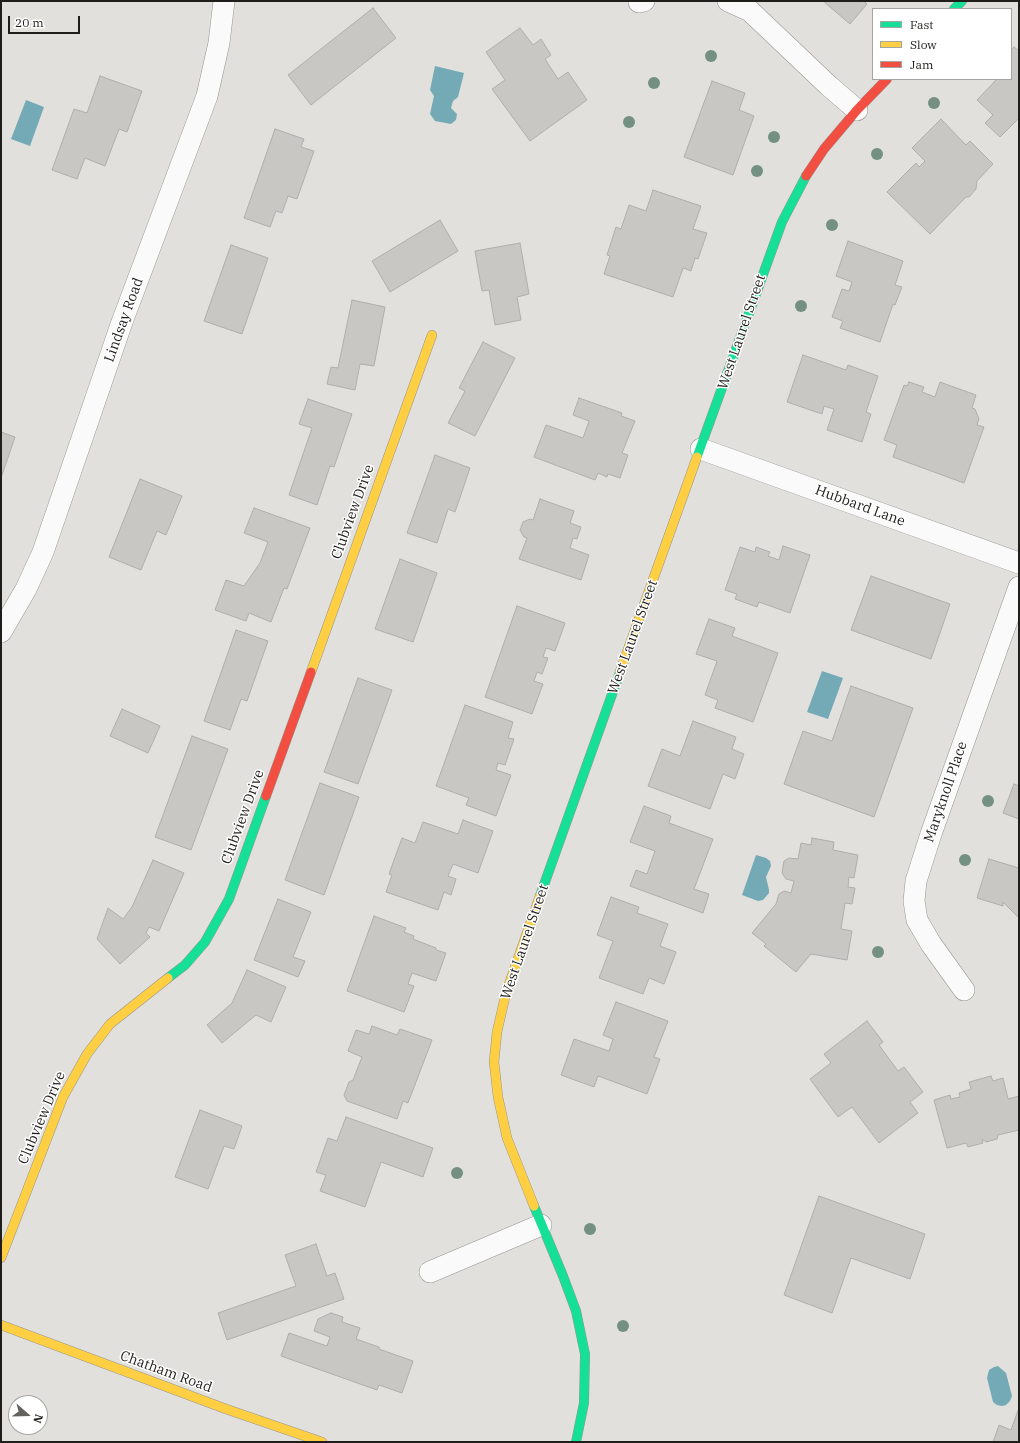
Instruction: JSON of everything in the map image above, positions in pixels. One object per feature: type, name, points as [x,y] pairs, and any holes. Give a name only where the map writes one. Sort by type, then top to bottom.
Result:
[{"type":"street","name":"Lindsay Road","points":[[1,632],[26,589],[42,552],[122,322],[207,96],[219,43],[224,1]]},
{"type":"street","points":[[728,1],[750,11],[829,86],[857,110]]},
{"type":"street","name":"West Laurel Street","points":[[576,1442],[584,1403],[585,1354],[576,1311],[564,1276],[541,1225],[507,1138],[498,1098],[494,1062],[497,1032],[506,993],[516,964],[782,222],[802,183],[824,149],[857,110],[886,80]]},
{"type":"street","name":"Clubview Drive","points":[[1,1258],[63,1097],[87,1054],[110,1024],[185,965],[205,942],[229,899],[432,335]]},
{"type":"street","name":"Hubbard Lane","points":[[701,449],[1019,563]]},
{"type":"street","name":"Maryknoll Place","points":[[964,990],[931,944],[917,920],[914,901],[916,881],[931,834],[1019,587]]},
{"type":"street","points":[[430,1272],[541,1225]]},
{"type":"street","name":"Chatham Road","points":[[1,1325],[226,1409],[322,1442]]},
{"type":"water","points":[[435,66],[464,73],[458,97],[453,101],[451,108],[457,114],[456,120],[451,124],[435,121],[430,114],[434,96],[430,90]]},
{"type":"water","points":[[26,100],[44,107],[30,146],[11,139]]},
{"type":"water","points":[[822,671],[843,678],[828,719],[807,712]]},
{"type":"water","points":[[756,855],[766,858],[770,861],[771,866],[766,877],[769,893],[763,900],[758,901],[742,895]]},
{"type":"water","points":[[998,1366],[1006,1373],[1012,1396],[1006,1405],[1002,1406],[993,1402],[987,1378],[989,1370]]},
{"type":"building","points":[[823,1],[864,1],[867,4],[850,24]]},
{"type":"building","points":[[373,8],[396,38],[311,105],[288,75]]},
{"type":"building","points":[[520,28],[533,45],[541,39],[551,55],[545,59],[558,79],[568,72],[587,100],[530,141],[492,89],[505,80],[486,52]]},
{"type":"building","points":[[1014,47],[1019,51],[1019,118],[1000,137],[985,123],[993,115],[977,100],[996,80],[1012,80],[1012,49]]},
{"type":"building","points":[[100,76],[142,91],[127,132],[119,129],[105,166],[85,158],[77,179],[52,170],[74,109],[87,113]]},
{"type":"building","points":[[712,81],[745,93],[739,110],[754,116],[733,175],[684,157]]},
{"type":"building","points":[[941,119],[966,145],[970,141],[993,164],[977,181],[976,189],[969,197],[966,197],[930,234],[887,192],[916,163],[919,167],[925,161],[912,148]]},
{"type":"building","points":[[275,129],[304,139],[301,147],[314,151],[297,199],[288,196],[282,213],[276,211],[270,227],[244,218]]},
{"type":"building","points":[[653,190],[701,206],[693,229],[707,233],[698,259],[695,258],[691,271],[683,268],[673,297],[604,274],[610,256],[607,255],[616,227],[621,229],[629,205],[646,211]]},
{"type":"building","points":[[440,220],[458,251],[390,292],[372,261]]},
{"type":"building","points":[[848,241],[903,261],[895,285],[902,287],[895,305],[893,304],[880,342],[840,328],[843,321],[832,317],[842,289],[849,291],[852,282],[836,276]]},
{"type":"building","points":[[520,243],[529,294],[517,297],[521,320],[495,325],[489,290],[482,291],[475,251]]},
{"type":"building","points":[[231,245],[268,258],[242,334],[204,321]]},
{"type":"building","points":[[352,300],[385,307],[374,366],[360,364],[355,390],[327,384],[331,367],[338,368]]},
{"type":"building","points":[[483,342],[515,358],[475,436],[448,423],[465,391],[459,388]]},
{"type":"building","points":[[803,355],[846,370],[848,365],[878,376],[866,412],[871,414],[862,442],[827,430],[834,409],[824,406],[822,414],[787,402]]},
{"type":"building","points":[[909,382],[924,387],[922,392],[935,397],[940,382],[976,395],[972,408],[975,409],[979,419],[977,425],[984,427],[964,483],[893,457],[897,445],[884,440],[904,385],[907,386]]},
{"type":"building","points":[[579,398],[622,413],[621,416],[635,421],[622,453],[628,455],[620,478],[608,474],[607,477],[598,473],[595,480],[534,457],[546,425],[583,438],[589,421],[573,415]]},
{"type":"building","points":[[308,399],[352,414],[334,467],[330,466],[317,505],[289,495],[312,428],[299,424]]},
{"type":"building","points":[[1,432],[15,437],[1,478]]},
{"type":"building","points":[[435,455],[470,468],[455,512],[448,509],[437,543],[407,533]]},
{"type":"building","points":[[140,479],[182,496],[166,535],[157,531],[141,570],[109,557]]},
{"type":"building","points":[[540,499],[574,511],[570,523],[581,527],[577,539],[573,538],[570,548],[589,555],[581,580],[519,559],[527,538],[524,537],[520,530],[523,522],[530,519],[533,520]]},
{"type":"building","points":[[254,508],[310,528],[287,589],[284,588],[271,622],[249,613],[246,621],[215,610],[226,580],[244,586],[260,563],[268,542],[244,533]]},
{"type":"building","points":[[783,546],[810,555],[790,613],[759,602],[757,607],[735,599],[737,594],[725,590],[740,547],[755,552],[756,547],[770,552],[768,556],[779,560]]},
{"type":"building","points":[[400,559],[437,573],[413,642],[375,629]]},
{"type":"building","points":[[871,576],[950,604],[931,659],[851,630]]},
{"type":"building","points":[[517,606],[565,623],[555,651],[546,648],[543,657],[548,658],[542,674],[537,672],[534,681],[543,684],[532,714],[485,697]]},
{"type":"building","points":[[709,619],[735,628],[732,636],[778,653],[753,722],[715,708],[718,700],[705,695],[717,661],[696,654]]},
{"type":"building","points":[[236,630],[268,641],[247,701],[241,699],[230,730],[204,721]]},
{"type":"building","points":[[358,678],[392,690],[358,784],[324,772]]},
{"type":"building","points":[[851,686],[913,708],[874,817],[784,784],[803,731],[832,741]]},
{"type":"building","points":[[465,705],[513,722],[508,738],[514,739],[505,765],[498,763],[496,770],[511,775],[496,816],[466,805],[469,798],[436,786]]},
{"type":"building","points":[[122,709],[160,726],[148,753],[110,736]]},
{"type":"building","points":[[693,721],[736,737],[732,749],[744,754],[735,779],[723,774],[710,809],[648,786],[662,749],[680,756]]},
{"type":"building","points":[[192,736],[228,749],[191,850],[155,837]]},
{"type":"building","points":[[320,783],[359,797],[324,895],[285,880]]},
{"type":"building","points":[[1014,784],[1019,786],[1019,819],[1003,813]]},
{"type":"building","points":[[644,806],[671,816],[669,823],[713,839],[694,889],[709,894],[703,913],[630,886],[636,870],[647,874],[655,851],[630,842]]},
{"type":"building","points":[[463,820],[493,831],[478,873],[453,864],[448,876],[456,879],[451,895],[444,892],[438,910],[386,892],[392,875],[389,874],[402,838],[415,843],[423,822],[458,834]]},
{"type":"building","points":[[812,838],[834,842],[833,850],[858,855],[854,878],[849,877],[848,887],[855,888],[852,904],[845,903],[841,929],[852,931],[847,960],[811,954],[796,972],[764,946],[766,944],[752,933],[776,904],[779,894],[784,891],[791,893],[794,881],[786,879],[782,873],[784,861],[789,858],[798,859],[801,843],[811,845]]},
{"type":"building","points":[[989,859],[1019,868],[1019,918],[1003,902],[1003,906],[977,898]]},
{"type":"building","points":[[153,860],[184,873],[159,931],[149,927],[146,933],[150,937],[120,964],[97,939],[108,908],[123,919],[132,907]]},
{"type":"building","points":[[611,897],[639,907],[637,913],[668,924],[660,946],[676,952],[664,984],[649,978],[643,994],[599,978],[613,941],[597,935]]},
{"type":"building","points":[[278,899],[311,912],[293,957],[305,961],[298,977],[254,960]]},
{"type":"building","points":[[374,916],[406,928],[404,932],[414,936],[413,939],[446,953],[436,981],[412,973],[408,984],[414,986],[404,1012],[347,991]]},
{"type":"building","points":[[247,970],[286,987],[271,1022],[256,1015],[222,1043],[207,1025],[232,1003]]},
{"type":"building","points":[[616,1002],[668,1021],[654,1057],[660,1059],[647,1094],[598,1076],[594,1087],[561,1075],[574,1039],[609,1051],[613,1039],[603,1035]]},
{"type":"building","points":[[867,1021],[883,1042],[879,1045],[898,1071],[904,1067],[923,1092],[910,1102],[918,1113],[879,1143],[852,1107],[838,1117],[810,1079],[831,1063],[824,1054]]},
{"type":"building","points":[[372,1026],[397,1035],[400,1029],[432,1040],[408,1103],[403,1101],[397,1119],[347,1101],[344,1095],[349,1082],[353,1080],[362,1057],[348,1051],[356,1030],[369,1034]]},
{"type":"building","points":[[991,1076],[993,1081],[1003,1078],[1008,1099],[1019,1096],[1019,1130],[998,1135],[997,1139],[986,1142],[982,1139],[983,1143],[968,1147],[966,1143],[947,1148],[934,1100],[950,1095],[951,1099],[960,1097],[959,1093],[971,1089],[969,1082]]},
{"type":"building","points":[[200,1110],[242,1126],[234,1149],[224,1146],[208,1189],[175,1177]]},
{"type":"building","points":[[346,1117],[433,1148],[423,1177],[381,1162],[365,1207],[320,1191],[326,1175],[316,1172],[328,1138],[337,1141]]},
{"type":"building","points":[[819,1196],[925,1234],[910,1279],[851,1258],[832,1313],[784,1295]]},
{"type":"building","points":[[316,1244],[327,1276],[335,1273],[344,1299],[227,1340],[218,1313],[296,1286],[285,1255]]},
{"type":"building","points":[[331,1313],[343,1317],[342,1322],[360,1328],[356,1339],[413,1361],[402,1393],[379,1385],[377,1390],[281,1356],[289,1333],[327,1346],[330,1337],[314,1331],[318,1319]]},
{"type":"building","points":[[1019,1408],[1019,1442],[993,1442],[999,1425],[1011,1430]]},
{"type":"traffic: fast","points":[[955,8],[962,1]]},
{"type":"traffic: fast","points":[[697,457],[782,222],[806,176]]},
{"type":"traffic: fast","points":[[540,896],[620,672]]},
{"type":"traffic: fast","points":[[168,978],[185,965],[205,942],[229,899],[266,796]]},
{"type":"traffic: fast","points":[[534,1206],[576,1311],[585,1354],[584,1403],[576,1442]]},
{"type":"traffic: slow","points":[[311,672],[432,335]]},
{"type":"traffic: slow","points":[[620,672],[697,457]]},
{"type":"traffic: slow","points":[[534,1206],[507,1138],[498,1097],[494,1062],[497,1032],[506,993],[540,896]]},
{"type":"traffic: slow","points":[[1,1258],[63,1097],[87,1054],[110,1024],[168,978]]},
{"type":"traffic: slow","points":[[1,1325],[226,1409],[322,1442]]},
{"type":"traffic: jam","points":[[806,176],[824,149],[857,110],[886,80]]},
{"type":"traffic: jam","points":[[266,796],[311,672]]}]
